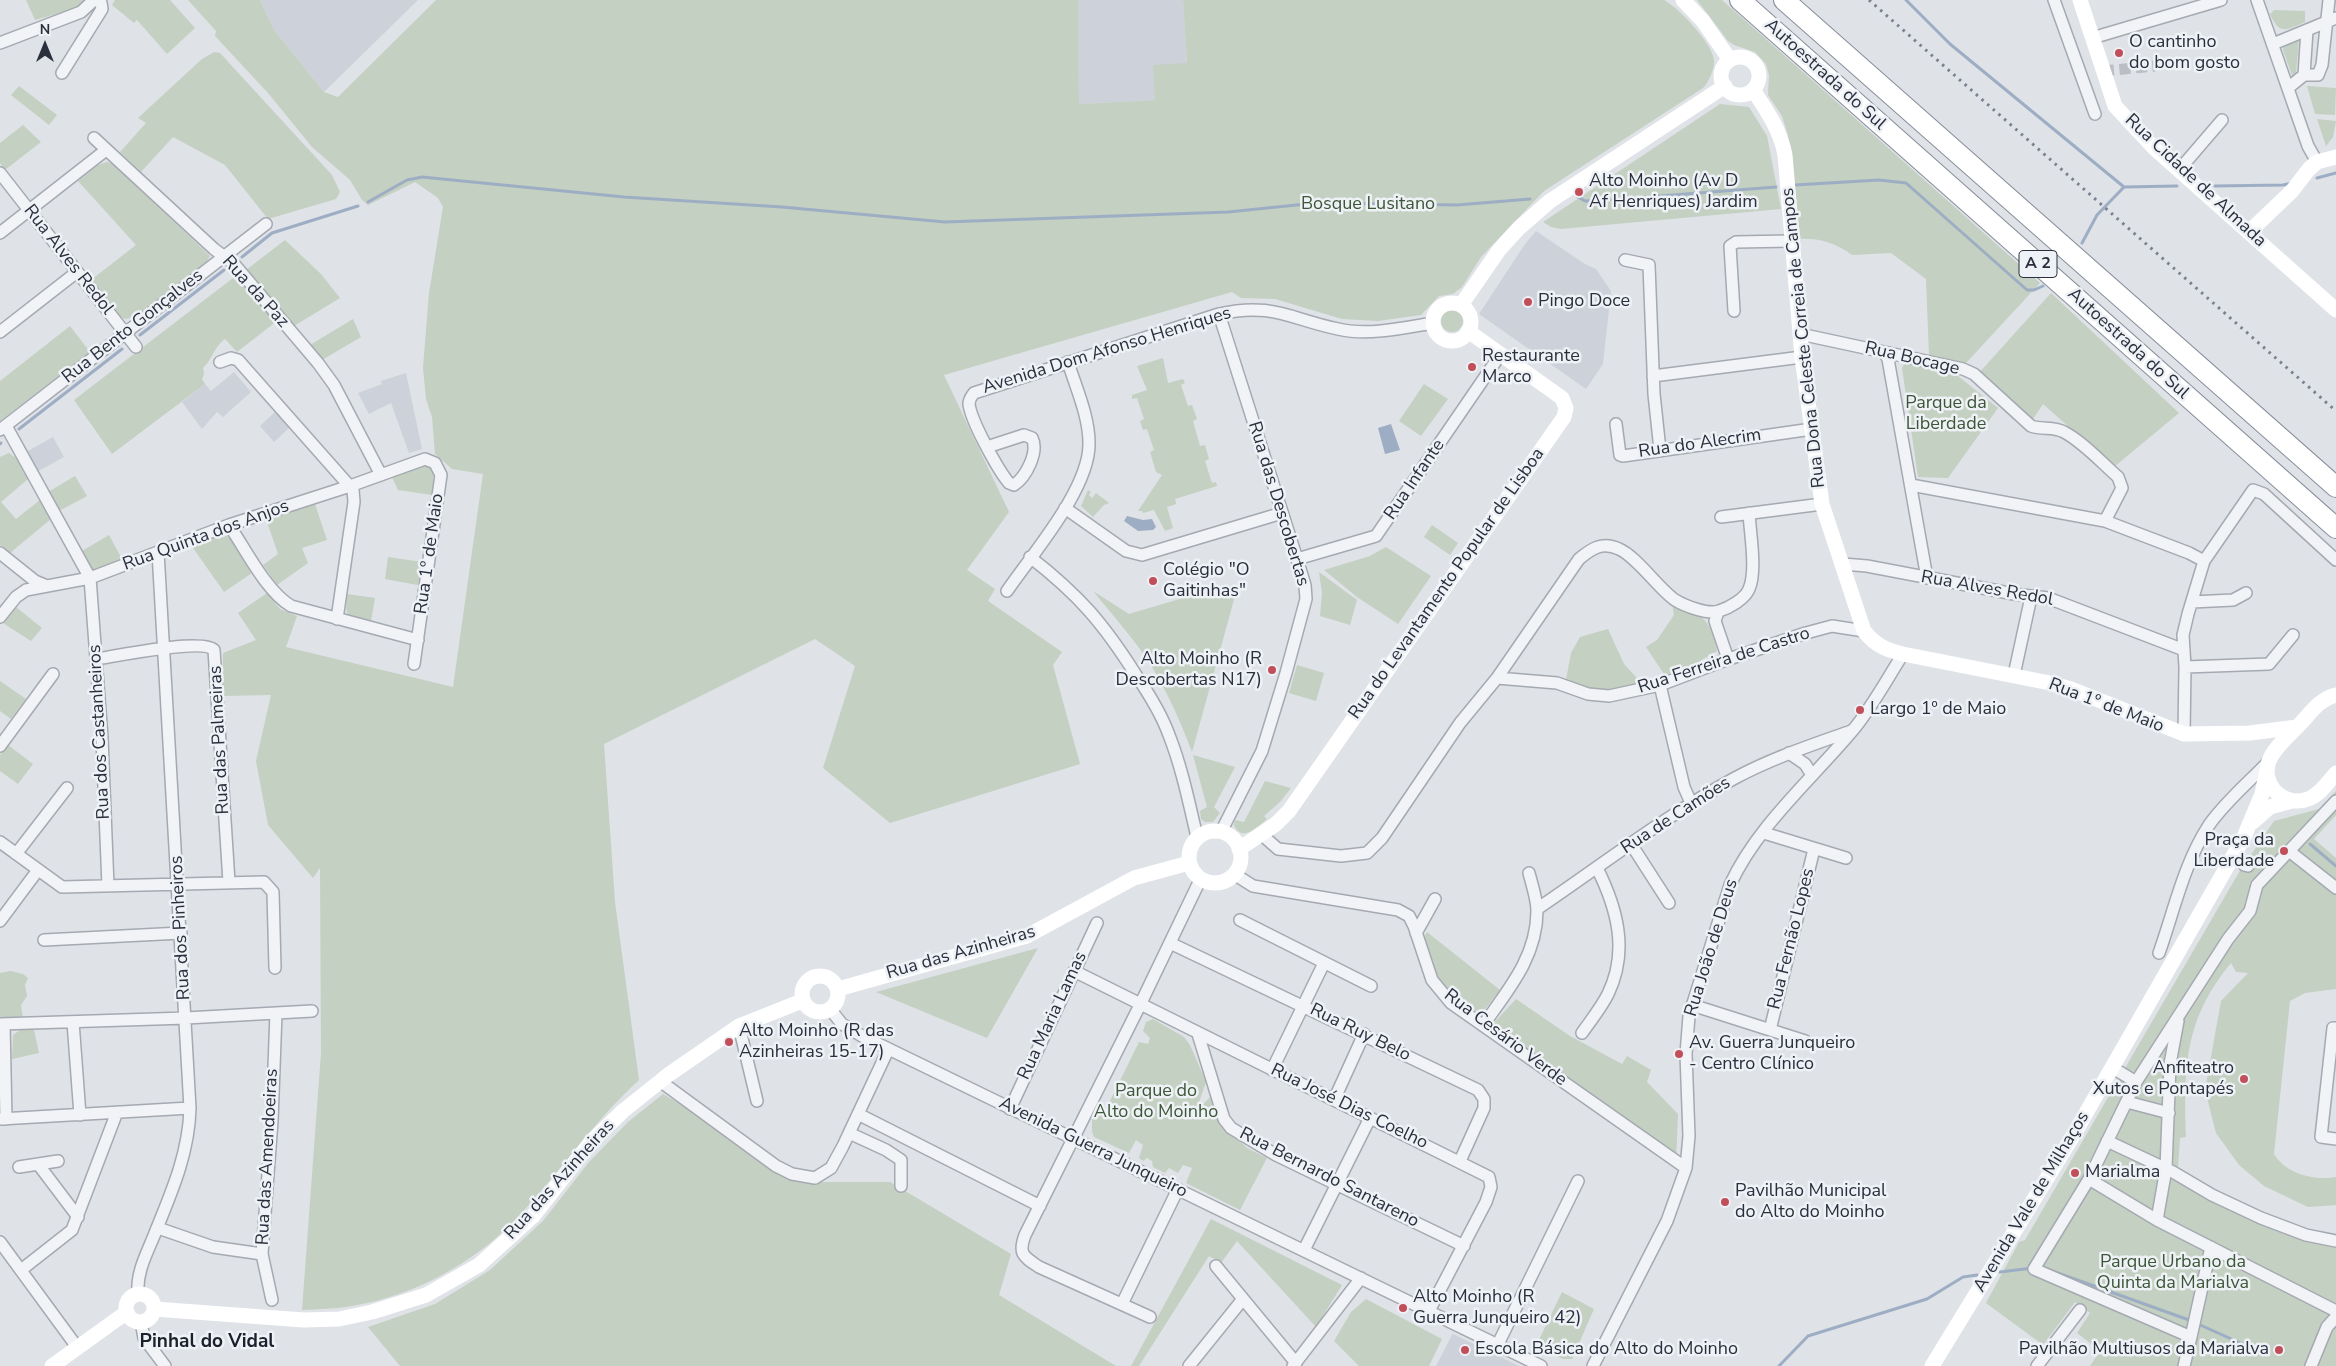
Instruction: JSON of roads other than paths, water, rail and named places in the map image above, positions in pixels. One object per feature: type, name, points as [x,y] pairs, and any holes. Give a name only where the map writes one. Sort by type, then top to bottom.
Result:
[{"type":"highway","name":"Autoestrada do Sul","points":[[1740,0],[2336,528]]},
{"type":"highway","name":"Autoestrada do Sul","points":[[1784,0],[2336,487]]},
{"type":"street","points":[[0,43],[81,12],[95,0],[101,3],[102,9],[62,73]]},
{"type":"street","points":[[1683,0],[1702,21],[1730,60]]},
{"type":"street","points":[[2054,0],[2094,114]]},
{"type":"street","name":"Rua Cidade de Almada","points":[[2080,0],[2115,106],[2141,135],[2336,310]]},
{"type":"street","points":[[2092,38],[2221,0]]},
{"type":"street","points":[[2257,0],[2308,146],[2313,166]]},
{"type":"street","points":[[2288,88],[2304,75],[2318,75],[2322,65],[2331,19],[2329,0]]},
{"type":"street","points":[[2273,44],[2331,19]]},
{"type":"street","points":[[2304,75],[2307,30]]},
{"type":"street","points":[[1742,56],[1754,62],[1760,73],[1753,90],[1741,95],[1735,94],[1725,86],[1722,81],[1722,69],[1730,60],[1742,56]]},
{"type":"street","points":[[1461,305],[1499,250],[1519,228],[1550,201],[1725,86]]},
{"type":"street","name":"Rua Dona Celeste Correia de Campos","points":[[1753,90],[1774,121],[1782,139],[1802,357],[1822,504],[1864,631]]},
{"type":"street","points":[[2179,170],[2222,120]]},
{"type":"street","name":"Rua da Paz","points":[[94,138],[214,249],[234,264],[326,374],[381,475]]},
{"type":"street","points":[[0,232],[106,150]]},
{"type":"street","points":[[2249,232],[2292,191],[2313,166],[2336,157]]},
{"type":"street","name":"Rua Alves Redol","points":[[0,173],[136,347]]},
{"type":"street","name":"Rua Bento Gonçalves","points":[[3,428],[266,224]]},
{"type":"street","points":[[1734,311],[1730,246],[1736,242],[1791,241]]},
{"type":"street","points":[[1625,260],[1648,265],[1653,376],[1660,450]]},
{"type":"street","points":[[0,332],[77,272]]},
{"type":"street","points":[[1444,304],[1461,305],[1469,314],[1471,320],[1468,331],[1455,340],[1445,339],[1436,332],[1433,323],[1436,312],[1444,304]]},
{"type":"street","name":"Avenida Dom Afonso Henriques","points":[[987,447],[970,407],[970,398],[976,392],[1220,314],[1249,309],[1265,309],[1339,330],[1358,332],[1433,323]]},
{"type":"street","name":"Rua das Descobertas","points":[[1220,314],[1305,585],[1306,598],[1262,751],[1221,832]]},
{"type":"street","name":"Rua do Levantamento Popular de Lisboa","points":[[1239,849],[1262,834],[1289,811],[1564,417],[1566,408],[1562,398],[1468,331]]},
{"type":"street","name":"Rua Bocage","points":[[1800,334],[1963,369],[1974,374],[2030,426],[2040,430],[2052,428],[2064,432],[2118,477],[2122,488],[2105,521]]},
{"type":"street","points":[[1884,352],[1888,359],[1928,578]]},
{"type":"street","name":"Rua Infante","points":[[1297,559],[1376,536],[1500,355]]},
{"type":"street","points":[[1653,376],[1802,357]]},
{"type":"street","points":[[1891,379],[1895,364],[1899,359],[1908,357]]},
{"type":"street","points":[[220,362],[231,358],[238,360],[350,486],[354,494],[337,619]]},
{"type":"street","points":[[1007,591],[1065,508],[1084,475],[1090,444],[1086,421],[1068,362]]},
{"type":"street","name":"Rua do Alecrim","points":[[1616,424],[1620,455],[1622,456],[1812,429]]},
{"type":"street","points":[[3,428],[90,578]]},
{"type":"street","points":[[1024,435],[1032,438],[1034,447],[1024,475],[1014,485],[1006,481],[987,447],[1024,435]]},
{"type":"street","name":"Rua Quinta dos Anjos","points":[[0,617],[16,596],[26,590],[90,578],[229,525],[350,486],[419,460]]},
{"type":"street","name":"Rua 1º de Maio","points":[[414,664],[441,475],[435,463],[430,460],[419,460]]},
{"type":"street","points":[[1911,485],[2105,521],[2189,553],[2204,561]]},
{"type":"street","points":[[2184,734],[2185,667],[2183,636],[2192,602],[2204,561],[2253,490],[2264,494],[2336,560]]},
{"type":"street","points":[[1721,517],[1822,504]]},
{"type":"street","points":[[1065,508],[1126,551],[1142,555],[1282,513]]},
{"type":"street","points":[[1262,834],[1278,849],[1341,856],[1368,854],[1382,838],[1460,724],[1496,678],[1578,559],[1594,547],[1607,546],[1621,549],[1676,600],[1701,610],[1718,612],[1740,600],[1749,589],[1752,574],[1748,513]]},
{"type":"street","points":[[229,525],[272,588],[284,602],[300,610],[418,640]]},
{"type":"street","points":[[0,552],[39,584],[48,586]]},
{"type":"street","name":"Rua dos Pinheiros","points":[[138,1294],[140,1271],[183,1159],[188,1134],[190,1108],[158,552]]},
{"type":"street","points":[[1030,557],[1068,587],[1100,621],[1151,698],[1163,721],[1179,762],[1197,838]]},
{"type":"street","name":"Rua Alves Redol","points":[[1843,564],[2058,601],[2184,650]]},
{"type":"street","name":"Rua dos Castanheiros","points":[[90,578],[102,738],[108,886]]},
{"type":"street","points":[[2192,602],[2233,600],[2246,593]]},
{"type":"street","points":[[2014,675],[2031,596]]},
{"type":"street","points":[[1718,612],[1715,621],[1728,659]]},
{"type":"street","name":"Rua Ferreira de Castro","points":[[1496,678],[1557,683],[1588,694],[1610,696],[1660,685],[1728,659],[1832,626],[1864,631]]},
{"type":"street","points":[[1864,631],[1872,642],[1888,650],[1903,654]]},
{"type":"street","points":[[2185,667],[2269,664],[2294,635]]},
{"type":"street","name":"Rua das Palmeiras","points":[[164,648],[205,645],[213,648],[215,652],[229,882]]},
{"type":"street","points":[[96,660],[164,648]]},
{"type":"street","name":"Rua 1º de Maio","points":[[1903,654],[2014,675],[2071,689],[2184,734],[2250,733],[2297,727]]},
{"type":"street","name":"Rua João de Deus","points":[[1593,1366],[1667,1221],[1686,1168],[1689,1136],[1686,1054],[1692,1006],[1730,885],[1738,867],[1764,833],[1812,775],[1853,730],[1903,654]]},
{"type":"street","points":[[0,746],[54,674]]},
{"type":"street","points":[[1660,685],[1684,787],[1691,803]]},
{"type":"street","points":[[2160,953],[2189,866],[2208,827],[2216,815],[2269,762],[2297,727],[2336,685]]},
{"type":"street","points":[[2321,701],[2336,695]]},
{"type":"street","name":"Rua de Camões","points":[[1537,909],[1691,803],[1736,777],[1789,753],[1853,730]]},
{"type":"street","points":[[2250,733],[2266,741],[2271,746],[2269,762],[2271,786],[2284,798],[2292,801]]},
{"type":"street","points":[[1789,753],[1805,764],[1812,775]]},
{"type":"street","name":"Avenida Vale de Milhaços","points":[[1932,1366],[2079,1125],[2248,829],[2262,794],[2269,762]]},
{"type":"street","name":"Avenida Vale de Milhaços","points":[[2248,829],[2260,814],[2270,807],[2292,801],[2300,801],[2316,795],[2336,773]]},
{"type":"street","points":[[16,854],[67,788]]},
{"type":"street","points":[[2192,1333],[2036,1266],[2090,1179],[2136,1082],[2228,939],[2250,911],[2257,885],[2336,801]]},
{"type":"street","points":[[1209,831],[1221,832],[1233,838],[1239,849],[1240,862],[1234,874],[1218,882],[1201,878],[1196,874],[1190,863],[1191,846],[1197,838],[1209,831]]},
{"type":"street","points":[[1764,833],[1846,858]]},
{"type":"street","points":[[0,842],[62,887],[264,882],[273,890],[275,968]]},
{"type":"street","points":[[1631,844],[1669,903]]},
{"type":"street","name":"Rua Fernão Lopes","points":[[1770,1030],[1814,849]]},
{"type":"street","points":[[2289,851],[2334,887]]},
{"type":"street","name":"Rua das Azinheiras","points":[[838,989],[1027,936],[1051,925],[1121,884],[1156,871],[1190,863]]},
{"type":"street","points":[[1582,1033],[1608,994],[1616,969],[1619,943],[1617,916],[1610,893],[1597,868]]},
{"type":"street","points":[[0,921],[38,870]]},
{"type":"street","points":[[1484,1024],[1517,978],[1530,952],[1537,909],[1529,873]]},
{"type":"street","name":"Rua Cesário Verde","points":[[1234,874],[1253,886],[1398,910],[1409,916],[1432,980],[1451,1003],[1484,1024],[1589,1101],[1686,1168]]},
{"type":"street","points":[[1150,1317],[1039,1267],[1024,1257],[1021,1247],[1201,878]]},
{"type":"street","points":[[1416,933],[1435,899]]},
{"type":"street","points":[[1240,920],[1371,986]]},
{"type":"street","name":"Rua Maria Lamas","points":[[1010,1108],[1097,923]]},
{"type":"street","points":[[44,940],[181,933]]},
{"type":"street","name":"Rua Ruy Belo","points":[[1170,943],[1478,1090],[1484,1099],[1484,1108],[1460,1161]]},
{"type":"street","points":[[1272,1070],[1324,963]]},
{"type":"street","name":"Rua José Dias Coelho","points":[[1074,971],[1489,1177],[1491,1181],[1486,1202],[1430,1311]]},
{"type":"street","points":[[823,976],[830,979],[838,989],[837,1000],[830,1009],[824,1012],[811,1011],[802,1001],[802,988],[810,978],[823,976]]},
{"type":"street","name":"Rua das Azinheiras","points":[[154,1310],[304,1320],[339,1319],[372,1312],[426,1295],[480,1265],[533,1216],[590,1142],[623,1111],[660,1081],[740,1026],[802,1001]]},
{"type":"street","points":[[1692,1006],[1805,1041]]},
{"type":"street","name":"Avenida Guerra Junqueiro","points":[[830,1009],[842,1024],[888,1050],[1361,1278]]},
{"type":"street","points":[[190,1108],[3,1119],[2,1024],[186,1018],[312,1011]]},
{"type":"street","name":"Rua das Amendoeiras","points":[[272,1300],[262,1254],[272,1120],[276,1013]]},
{"type":"street","points":[[2156,1220],[2170,1171],[2170,1064],[2179,1015]]},
{"type":"street","points":[[73,1022],[80,1115]]},
{"type":"street","points":[[740,1026],[757,1101]]},
{"type":"street","points":[[2336,1028],[2332,1028],[2321,1137],[2336,1139]]},
{"type":"street","name":"Rua Bernardo Santareno","points":[[1198,1034],[1224,1119],[1231,1128],[1276,1155],[1464,1246]]},
{"type":"street","points":[[1334,1100],[1364,1034]]},
{"type":"street","points":[[660,1081],[768,1161],[792,1174],[815,1178],[830,1168],[843,1146],[888,1050]]},
{"type":"street","points":[[2118,1071],[2136,1082]]},
{"type":"street","points":[[2127,1102],[2169,1113]]},
{"type":"street","points":[[21,1270],[68,1235],[78,1217],[117,1112]]},
{"type":"street","points":[[858,1114],[1040,1206]]},
{"type":"street","points":[[1304,1250],[1370,1118]]},
{"type":"street","points":[[849,1133],[886,1150],[901,1160],[901,1186]]},
{"type":"street","points":[[2107,1141],[2261,1218],[2306,1235],[2334,1241]]},
{"type":"street","points":[[19,1167],[58,1161]]},
{"type":"street","points":[[38,1164],[78,1217]]},
{"type":"street","points":[[2090,1179],[2156,1220],[2336,1310]]},
{"type":"street","points":[[1498,1344],[1578,1181]]},
{"type":"street","points":[[1122,1304],[1178,1189]]},
{"type":"street","points":[[158,1228],[213,1247],[262,1254]]},
{"type":"street","points":[[0,1242],[77,1347]]},
{"type":"street","points":[[2184,1366],[2210,1246]]},
{"type":"street","points":[[1216,1266],[1294,1365],[1361,1278],[1541,1366]]},
{"type":"street","points":[[138,1294],[148,1296],[154,1310],[150,1318],[141,1322],[132,1319],[127,1312],[128,1300],[138,1294]]},
{"type":"street","points":[[1189,1366],[1243,1299]]},
{"type":"street","points":[[2037,1366],[2080,1310]]},
{"type":"street","points":[[52,1366],[127,1312]]},
{"type":"street","points":[[2313,1363],[2327,1327],[2336,1317]]},
{"type":"street","points":[[141,1322],[143,1337],[165,1366]]},
{"type":"water","points":[[1391,424],[1400,450],[1385,454],[1378,428]]},
{"type":"water","points":[[1127,516],[1143,520],[1152,519],[1156,527],[1153,530],[1138,531],[1124,521]]},
{"type":"waterway","points":[[1906,0],[1950,44],[2124,187],[2177,186]]},
{"type":"waterway","points":[[2317,178],[2336,173]]},
{"type":"waterway","points":[[368,202],[407,180],[422,177],[624,197],[782,207],[945,222],[1228,212],[1316,203],[1457,205],[1530,199]]},
{"type":"waterway","points":[[1795,185],[1879,180],[1906,183],[2027,290],[2034,290],[2043,286]]},
{"type":"waterway","points":[[2215,186],[2283,185],[2292,183]]},
{"type":"waterway","points":[[1578,197],[1585,201],[1776,187]]},
{"type":"waterway","points":[[2082,243],[2097,215],[2124,187]]},
{"type":"waterway","points":[[242,257],[272,233],[358,206]]},
{"type":"waterway","points":[[140,335],[224,270]]},
{"type":"waterway","points":[[19,429],[122,349]]},
{"type":"waterway","points":[[2310,844],[2336,866]]},
{"type":"waterway","points":[[2041,1267],[2189,1320]]},
{"type":"waterway","points":[[2000,1272],[2033,1268]]},
{"type":"waterway","points":[[1779,1366],[1808,1336],[1927,1299],[1963,1277],[1977,1275]]},
{"type":"waterway","points":[[2198,1324],[2247,1346]]},
{"type":"tunnel","points":[[2103,71],[2155,66]]},
{"type":"railway","points":[[1869,0],[2336,411]]},
{"type":"place","name":"O cantinho do bom gosto","points":[[2119,53]]},
{"type":"place","name":"Alto Moinho (Av D Af Henriques) Jardim","points":[[1579,192]]},
{"type":"place","name":"Pingo Doce","points":[[1528,302]]},
{"type":"place","name":"Restaurante Marco","points":[[1472,367]]},
{"type":"place","name":"Colégio \"O Gaitinhas\"","points":[[1153,581]]},
{"type":"place","name":"Alto Moinho (R Descobertas N17)","points":[[1272,670]]},
{"type":"place","name":"Largo 1º de Maio","points":[[1860,710]]},
{"type":"place","name":"Praça da Liberdade","points":[[2284,851]]},
{"type":"place","name":"Alto Moinho (R das Azinheiras 15-17)","points":[[729,1042]]},
{"type":"place","name":"Av. Guerra Junqueiro - Centro Clínico","points":[[1679,1054]]},
{"type":"place","name":"Anfiteatro Xutos e Pontapés","points":[[2244,1079]]},
{"type":"place","name":"Marialma","points":[[2075,1173]]},
{"type":"place","name":"Pavilhão Municipal do Alto do Moinho","points":[[1725,1202]]},
{"type":"place","name":"Alto Moinho (R Guerra Junqueiro 42)","points":[[1403,1308]]},
{"type":"place","name":"Escola Básica do Alto do Moinho","points":[[1465,1350]]},
{"type":"place","name":"Pavilhão Multiusos da Marialva","points":[[2279,1350]]},
{"type":"district","name":"Pinhal do Vidal","points":[[207,1342]]},
{"type":"park label","name":"Bosque Lusitano","points":[[1368,205]]},
{"type":"park label","name":"Parque da Liberdade","points":[[1946,414]]},
{"type":"park label","name":"Parque do Alto do Moinho","points":[[1156,1102]]},
{"type":"park label","name":"Parque Urbano da Quinta da Marialva","points":[[2173,1273]]}]
